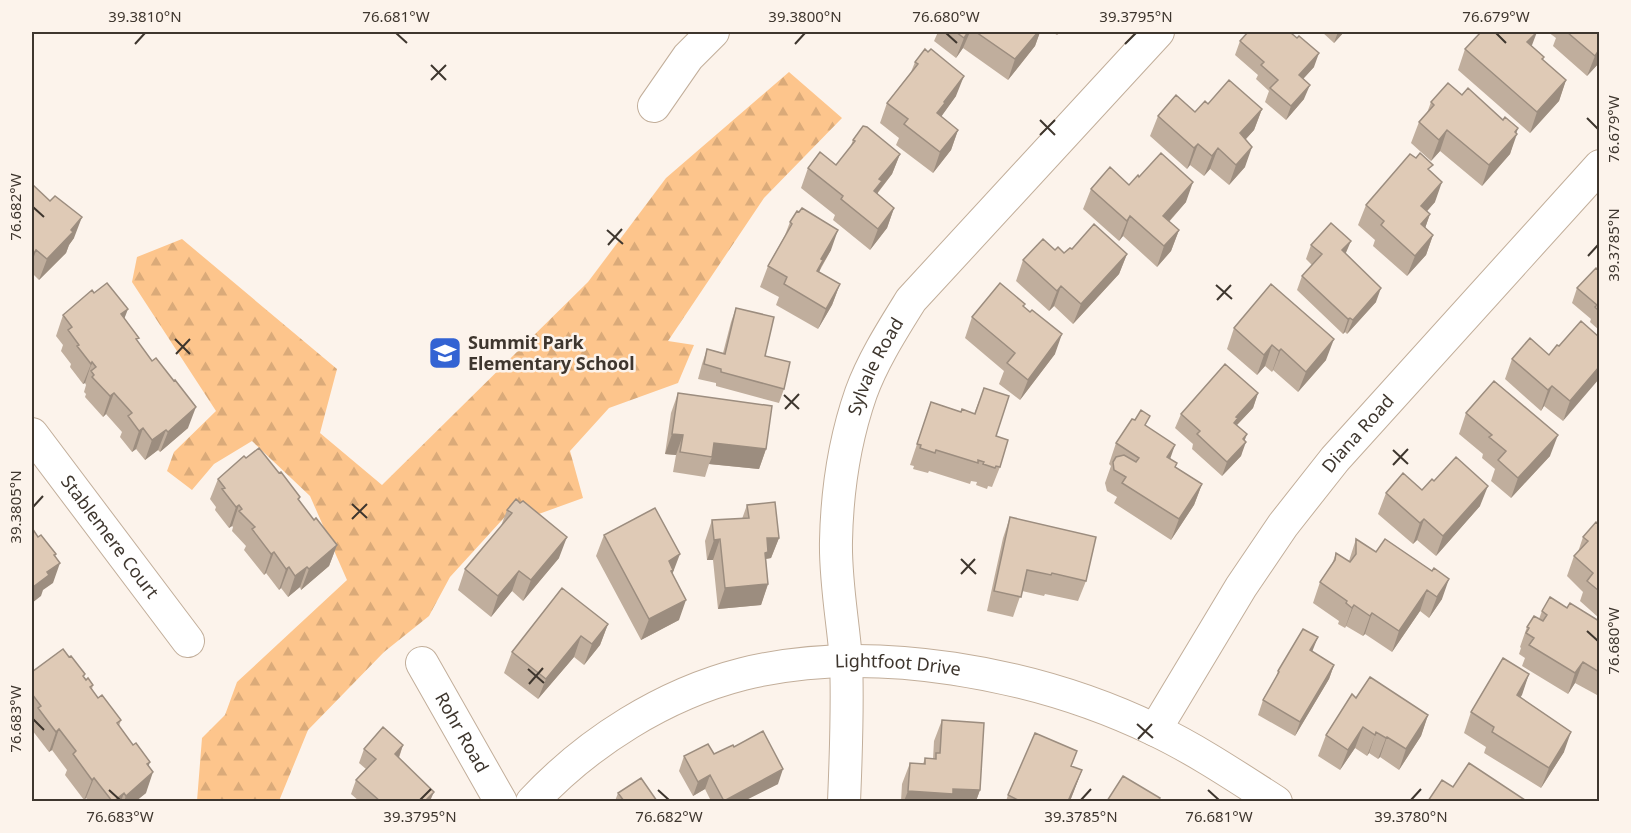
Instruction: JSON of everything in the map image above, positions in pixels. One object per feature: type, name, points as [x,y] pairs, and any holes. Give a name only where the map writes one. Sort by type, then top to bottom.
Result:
[{"type":"street","points":[[654,106],[688,57],[713,32]]},
{"type":"street","name":"Sylvale Road","points":[[844,801],[847,752],[846,661],[836,543],[839,495],[848,445],[862,392],[885,342],[910,300],[1158,32]]},
{"type":"street","name":"Diana Road","points":[[1155,730],[1241,587],[1298,506],[1343,450],[1599,166]]},
{"type":"street","name":"Stablemere Court","points":[[32,434],[188,641]]},
{"type":"street","name":"Lightfoot Drive","points":[[532,801],[551,781],[592,748],[643,715],[693,690],[743,674],[785,666],[846,661],[905,663],[1016,681],[1081,700],[1155,730],[1276,801]]},
{"type":"street","name":"Rohr Road","points":[[422,663],[501,801]]},
{"type":"green space","points":[[789,72],[842,118],[764,198],[668,341],[694,345],[678,383],[609,408],[570,451],[583,498],[536,515],[513,508],[450,577],[429,616],[384,652],[308,730],[279,801],[197,801],[202,738],[225,715],[237,682],[347,580],[310,496],[252,441],[214,464],[192,490],[167,471],[174,452],[216,411],[132,282],[137,257],[182,239],[337,369],[320,433],[382,485],[588,282],[666,178]]},
{"type":"building","points":[[956,32],[968,32],[964,38]]},
{"type":"building","points":[[976,32],[1038,32],[1015,59]]},
{"type":"building","points":[[1248,32],[1292,32],[1319,53],[1299,75],[1310,85],[1291,106],[1270,88],[1278,80],[1261,65],[1264,62],[1240,41]]},
{"type":"building","points":[[1481,32],[1537,32],[1527,42],[1566,80],[1537,112],[1465,49]]},
{"type":"building","points":[[1567,32],[1599,32],[1599,50],[1595,56]]},
{"type":"building","points":[[925,49],[928,52],[931,49],[964,76],[937,113],[958,130],[940,152],[904,124],[908,119],[887,103],[918,64],[915,62]]},
{"type":"building","points":[[1229,80],[1262,109],[1240,133],[1252,147],[1236,165],[1218,148],[1212,156],[1198,144],[1194,148],[1158,116],[1176,95],[1195,112],[1205,101],[1208,104]]},
{"type":"building","points":[[1448,83],[1462,95],[1468,88],[1503,120],[1505,117],[1518,128],[1515,132],[1517,134],[1489,165],[1447,130],[1439,140],[1419,122],[1434,105],[1431,102]]},
{"type":"building","points":[[863,126],[900,154],[879,179],[882,181],[874,191],[894,208],[878,229],[841,199],[843,196],[808,168],[820,152],[836,165],[855,141],[853,140]]},
{"type":"building","points":[[1161,153],[1193,182],[1163,216],[1179,230],[1164,246],[1130,216],[1127,221],[1091,189],[1110,167],[1129,185]]},
{"type":"building","points":[[1420,153],[1433,165],[1428,169],[1442,182],[1421,206],[1430,214],[1421,224],[1433,235],[1415,256],[1381,225],[1384,221],[1366,205],[1410,154],[1416,158]]},
{"type":"building","points":[[32,184],[50,201],[55,196],[82,217],[71,230],[73,232],[47,259],[36,250],[33,255],[32,253]]},
{"type":"building","points":[[802,208],[838,230],[821,259],[823,260],[817,271],[840,284],[826,309],[784,284],[787,277],[768,266],[792,224],[790,222],[797,211],[799,212]]},
{"type":"building","points":[[1331,223],[1351,241],[1342,250],[1381,288],[1353,320],[1348,319],[1302,276],[1322,254],[1311,245]]},
{"type":"building","points":[[1094,224],[1127,254],[1081,304],[1061,286],[1057,291],[1023,260],[1043,239],[1055,250],[1058,247],[1064,253],[1072,249]]},
{"type":"building","points":[[1596,268],[1599,271],[1599,311],[1595,307],[1597,305],[1577,288]]},
{"type":"building","points":[[107,283],[128,309],[121,314],[139,338],[136,339],[152,361],[156,358],[196,407],[168,432],[166,430],[152,440],[143,428],[139,431],[128,416],[132,413],[114,393],[110,396],[92,377],[94,375],[91,371],[96,367],[77,346],[79,345],[68,330],[72,327],[63,315],[92,290],[94,293]]},
{"type":"building","points":[[1000,283],[1025,304],[1023,306],[1030,312],[1032,310],[1062,334],[1028,380],[1007,363],[1015,353],[972,317]]},
{"type":"building","points":[[1271,284],[1334,339],[1306,372],[1281,349],[1279,351],[1272,345],[1264,355],[1234,328]]},
{"type":"building","points":[[736,308],[774,317],[765,356],[790,362],[784,389],[721,372],[721,369],[704,364],[707,349],[725,354]]},
{"type":"building","points":[[1581,321],[1599,337],[1599,367],[1570,401],[1552,386],[1548,390],[1512,359],[1530,338],[1549,355]]},
{"type":"building","points":[[1225,364],[1258,393],[1236,417],[1238,418],[1234,423],[1247,434],[1243,439],[1246,442],[1227,462],[1197,434],[1200,431],[1181,414]]},
{"type":"building","points":[[1494,381],[1558,435],[1518,478],[1498,460],[1506,451],[1489,437],[1492,435],[1466,413]]},
{"type":"building","points":[[984,388],[1009,396],[996,436],[1008,440],[1000,467],[995,468],[978,460],[978,463],[936,450],[935,453],[920,448],[921,445],[917,444],[931,402],[975,414]]},
{"type":"building","points":[[678,393],[772,406],[766,449],[714,443],[712,457],[680,452],[683,435],[672,434]]},
{"type":"building","points":[[1141,410],[1150,416],[1145,425],[1175,445],[1167,457],[1177,463],[1175,467],[1202,484],[1179,519],[1122,483],[1126,477],[1114,470],[1113,462],[1116,457],[1124,455],[1136,462],[1139,458],[1116,443]]},
{"type":"building","points":[[259,448],[279,473],[281,472],[314,520],[316,518],[337,545],[309,569],[307,567],[295,576],[289,567],[286,569],[274,552],[271,554],[252,529],[255,527],[239,511],[242,509],[239,505],[236,507],[222,489],[225,488],[218,479],[244,456],[246,458]]},
{"type":"building","points":[[1456,457],[1488,486],[1443,536],[1424,519],[1420,523],[1386,493],[1403,473],[1422,490],[1432,479],[1434,481]]},
{"type":"building","points":[[516,499],[520,503],[523,501],[567,537],[531,580],[519,571],[498,596],[465,569],[512,513],[507,510]]},
{"type":"building","points":[[775,502],[779,538],[767,538],[768,552],[765,553],[768,584],[725,588],[720,539],[714,540],[712,520],[749,518],[747,505]]},
{"type":"building","points":[[655,508],[680,554],[669,561],[673,570],[671,571],[686,600],[649,619],[604,535]]},
{"type":"building","points":[[1010,517],[1096,537],[1086,581],[1027,570],[1021,597],[994,591]]},
{"type":"building","points":[[1596,522],[1599,525],[1599,591],[1587,581],[1593,573],[1574,556],[1588,541],[1583,537]]},
{"type":"building","points":[[32,528],[38,537],[41,535],[60,563],[47,572],[49,575],[33,587],[32,585]]},
{"type":"building","points":[[1356,539],[1376,552],[1385,539],[1432,571],[1434,568],[1449,579],[1437,597],[1427,590],[1399,631],[1372,613],[1370,616],[1354,605],[1352,608],[1346,603],[1347,601],[1320,582],[1335,560],[1336,553],[1350,562],[1356,554]]},
{"type":"building","points":[[562,588],[608,624],[592,644],[581,636],[546,679],[512,652]]},
{"type":"building","points":[[1550,597],[1567,608],[1570,603],[1599,621],[1599,672],[1583,662],[1575,673],[1529,645],[1534,638],[1526,633],[1529,628],[1527,627],[1534,616],[1543,621],[1547,615],[1542,611]]},
{"type":"building","points":[[1303,629],[1318,637],[1310,650],[1334,665],[1300,722],[1263,700]]},
{"type":"building","points":[[63,649],[85,674],[83,676],[86,680],[88,678],[93,685],[90,687],[98,698],[102,695],[121,720],[117,723],[133,745],[136,743],[150,762],[147,764],[153,772],[126,796],[124,793],[114,801],[94,778],[92,780],[73,754],[76,751],[59,729],[56,732],[38,708],[41,706],[32,694],[32,672]]},
{"type":"building","points":[[1503,658],[1529,674],[1517,695],[1571,732],[1549,768],[1492,732],[1494,727],[1471,712]]},
{"type":"building","points":[[1370,677],[1428,715],[1406,749],[1387,737],[1376,732],[1375,735],[1363,727],[1348,750],[1326,735],[1352,694],[1356,698]]},
{"type":"building","points":[[942,720],[984,723],[980,790],[953,789],[953,794],[908,791],[910,763],[925,764],[925,758],[936,759],[936,753],[940,753]]},
{"type":"building","points":[[383,727],[403,745],[395,754],[434,792],[425,801],[380,801],[356,780],[376,759],[364,749]]},
{"type":"building","points":[[763,731],[783,769],[724,801],[710,775],[698,782],[684,756],[708,744],[714,754],[733,745],[734,747]]},
{"type":"building","points":[[1035,733],[1077,751],[1071,766],[1082,770],[1068,801],[1017,801],[1008,795]]},
{"type":"building","points":[[1469,763],[1525,800],[1428,801],[1442,780],[1453,787]]},
{"type":"building","points":[[1123,776],[1160,798],[1158,801],[1107,801]]},
{"type":"building","points":[[641,778],[657,801],[624,801],[618,793]]},
{"type":"place","name":"Summit Park Elementary School","points":[[445,353]]}]
